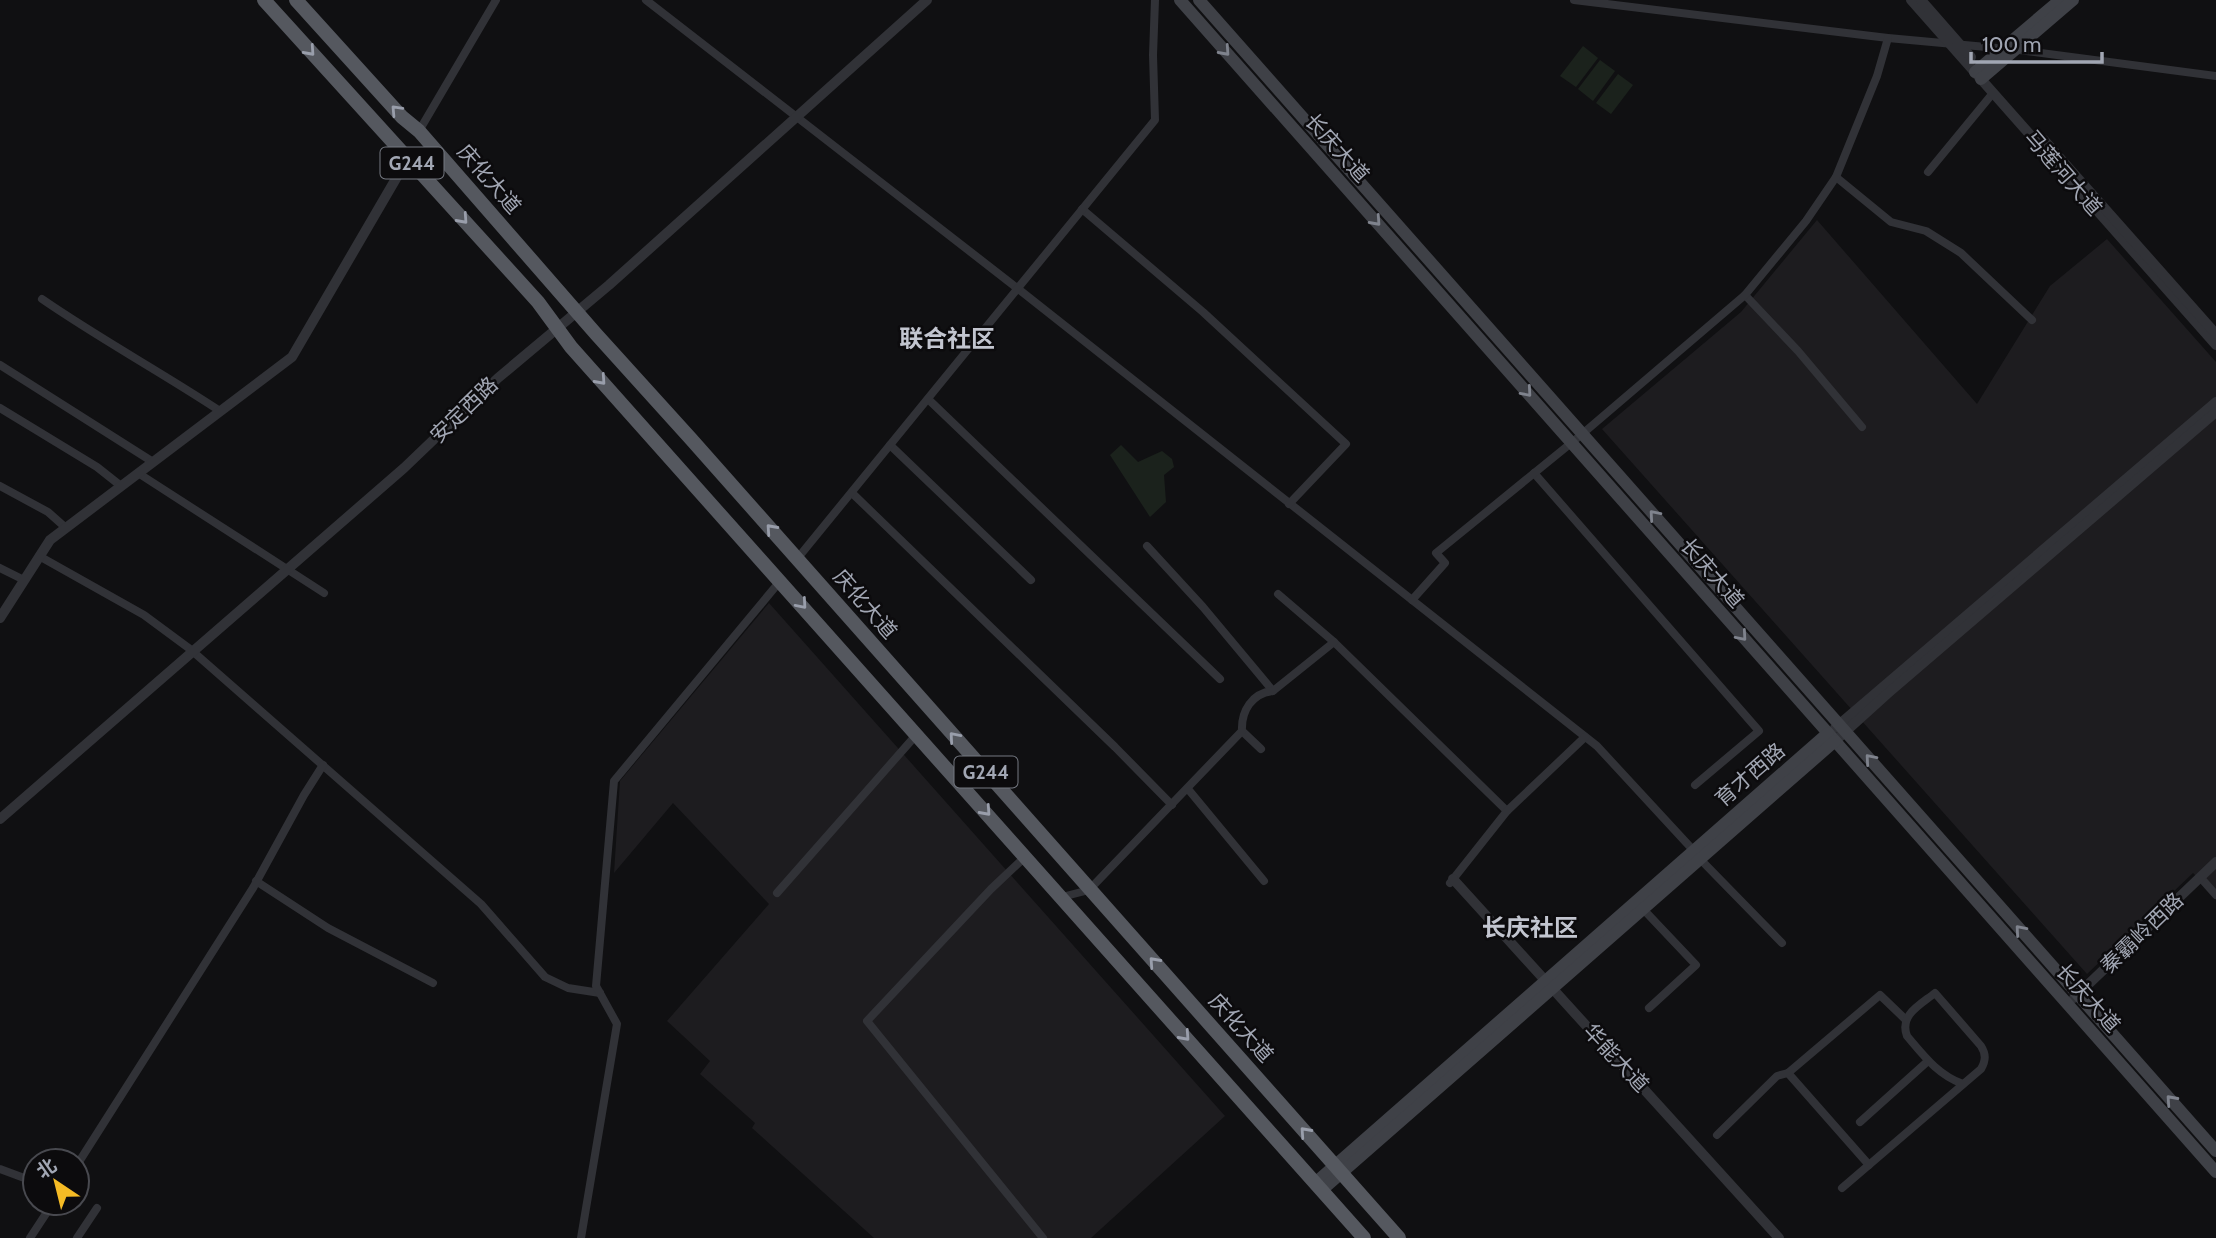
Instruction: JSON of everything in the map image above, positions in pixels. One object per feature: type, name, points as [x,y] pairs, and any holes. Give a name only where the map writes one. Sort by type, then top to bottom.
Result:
[{"type":"highway","name":"G244","points":[[264,0],[538,302],[571,347],[1364,1238]]},
{"type":"highway","name":"庆化大道","points":[[296,0],[402,117],[419,131],[1399,1238]]},
{"type":"main road","name":"长庆大道","points":[[1180,0],[2216,1172]]},
{"type":"main road","name":"长庆大道","points":[[1199,0],[2216,1151]]},
{"type":"main road","points":[[2010,49],[2060,0]]},
{"type":"main road","points":[[1981,74],[2073,0]]},
{"type":"main road","name":"育才西路","points":[[1318,1186],[1831,737]]},
{"type":"main road","name":"育才西路","points":[[1547,986],[1643,909],[1697,855]]},
{"type":"street","points":[[419,131],[496,0]]},
{"type":"street","points":[[646,0],[1017,288],[1597,746],[1782,943]]},
{"type":"street","name":"安定西路","points":[[794,114],[917,0]]},
{"type":"street","name":"安定西路","points":[[0,818],[284,567],[404,468],[555,326],[927,0]]},
{"type":"street","points":[[797,559],[1155,120],[1155,0]]},
{"type":"street","points":[[1574,0],[1888,38],[2010,49],[2216,76]]},
{"type":"street","name":"马莲河大道","points":[[1911,0],[1955,44]]},
{"type":"street","name":"马莲河大道","points":[[1921,0],[1981,74],[2216,334]]},
{"type":"street","points":[[1412,600],[1445,564],[1436,553],[1572,443],[1745,295],[1806,221],[1836,177],[1877,76],[1888,38]]},
{"type":"street","name":"马莲河大道","points":[[1981,74],[1993,93],[2216,345]]},
{"type":"street","points":[[1928,172],[1993,93]]},
{"type":"street","points":[[0,618],[50,540],[292,357],[408,158]]},
{"type":"street","points":[[1836,177],[1891,222],[1926,231],[1945,241],[2032,320]]},
{"type":"street","points":[[1082,209],[1203,312],[1346,444],[1289,504]]},
{"type":"street","points":[[1745,295],[1798,351],[1862,427]]},
{"type":"street","points":[[42,299],[220,411]]},
{"type":"street","points":[[0,365],[153,462]]},
{"type":"street","points":[[928,399],[1220,679]]},
{"type":"street","name":"育才西路","points":[[1842,728],[2216,402]]},
{"type":"street","points":[[0,408],[97,467],[121,486]]},
{"type":"street","name":"育才西路","points":[[1831,737],[2216,412]]},
{"type":"street","points":[[890,445],[1031,580]]},
{"type":"street","points":[[138,473],[324,593]]},
{"type":"street","points":[[1534,473],[1759,731],[1695,785]]},
{"type":"street","points":[[0,486],[48,512],[66,528]]},
{"type":"street","points":[[852,493],[1172,805]]},
{"type":"street","points":[[1147,546],[1203,607],[1273,691]]},
{"type":"street","points":[[39,556],[144,615],[190,649],[481,904],[545,977],[568,988],[600,993]]},
{"type":"street","points":[[0,568],[24,580]]},
{"type":"street","points":[[581,1238],[617,1024],[596,986],[614,781],[781,580]]},
{"type":"street","points":[[1278,594],[1334,642],[1507,811]]},
{"type":"street","points":[[1062,897],[1089,890],[1242,731],[1243,714],[1247,707],[1263,692],[1273,691],[1334,642]]},
{"type":"street","name":"安定西路","points":[[0,810],[190,649]]},
{"type":"street","points":[[1242,731],[1261,749]]},
{"type":"street","points":[[777,893],[917,734]]},
{"type":"street","points":[[1452,881],[1507,811],[1585,737]]},
{"type":"street","points":[[88,1147],[256,881],[323,765]]},
{"type":"street","points":[[1188,789],[1264,881]]},
{"type":"street","points":[[1026,856],[991,889],[867,1021],[1043,1238]]},
{"type":"street","name":"秦霸岭西路","points":[[2202,880],[2216,862]]},
{"type":"street","name":"秦霸岭西路","points":[[2069,1007],[2202,880],[2216,870]]},
{"type":"street","points":[[2202,880],[2216,895]]},
{"type":"street","points":[[256,881],[328,928],[433,983]]},
{"type":"street","name":"华能大道","points":[[1452,881],[1772,1238]]},
{"type":"street","points":[[1643,909],[1696,965],[1649,1008]]},
{"type":"street","name":"华能大道","points":[[1547,986],[1779,1238]]},
{"type":"street","points":[[1842,1188],[1981,1069],[1984,1063],[1984,1051],[1935,993],[1906,1020],[1905,1031],[1928,1061],[1948,1079],[1963,1084]]},
{"type":"street","points":[[1717,1135],[1777,1076],[1788,1073],[1880,995],[1906,1020]]},
{"type":"street","points":[[1860,1122],[1928,1061]]},
{"type":"street","points":[[1788,1073],[1869,1165]]},
{"type":"street","points":[[0,1169],[21,1177]]},
{"type":"street","points":[[77,1238],[97,1208]]},
{"type":"street","points":[[30,1238],[44,1217]]},
{"type":"shaded area","points":[[1583,46],[1598,58],[1576,87],[1560,76]]},
{"type":"shaded area","points":[[1600,60],[1615,71],[1593,101],[1578,89]]},
{"type":"shaded area","points":[[1618,74],[1633,85],[1611,114],[1596,103]]},
{"type":"shaded area","points":[[1817,220],[1977,404],[2050,286],[2107,239],[2216,362],[2216,895],[2193,873],[2087,974],[1602,429],[1741,312]]},
{"type":"shaded area","points":[[1121,445],[1138,462],[1162,451],[1172,459],[1174,467],[1164,475],[1166,502],[1150,517],[1110,455]]},
{"type":"shaded area","points":[[769,603],[1225,1116],[1091,1238],[874,1238],[752,1128],[755,1123],[700,1074],[710,1061],[667,1021],[769,904],[673,803],[614,873],[620,781]]},
{"type":"district","name":"联合社区","points":[[947,339]]},
{"type":"district","name":"长庆社区","points":[[1530,928]]}]
